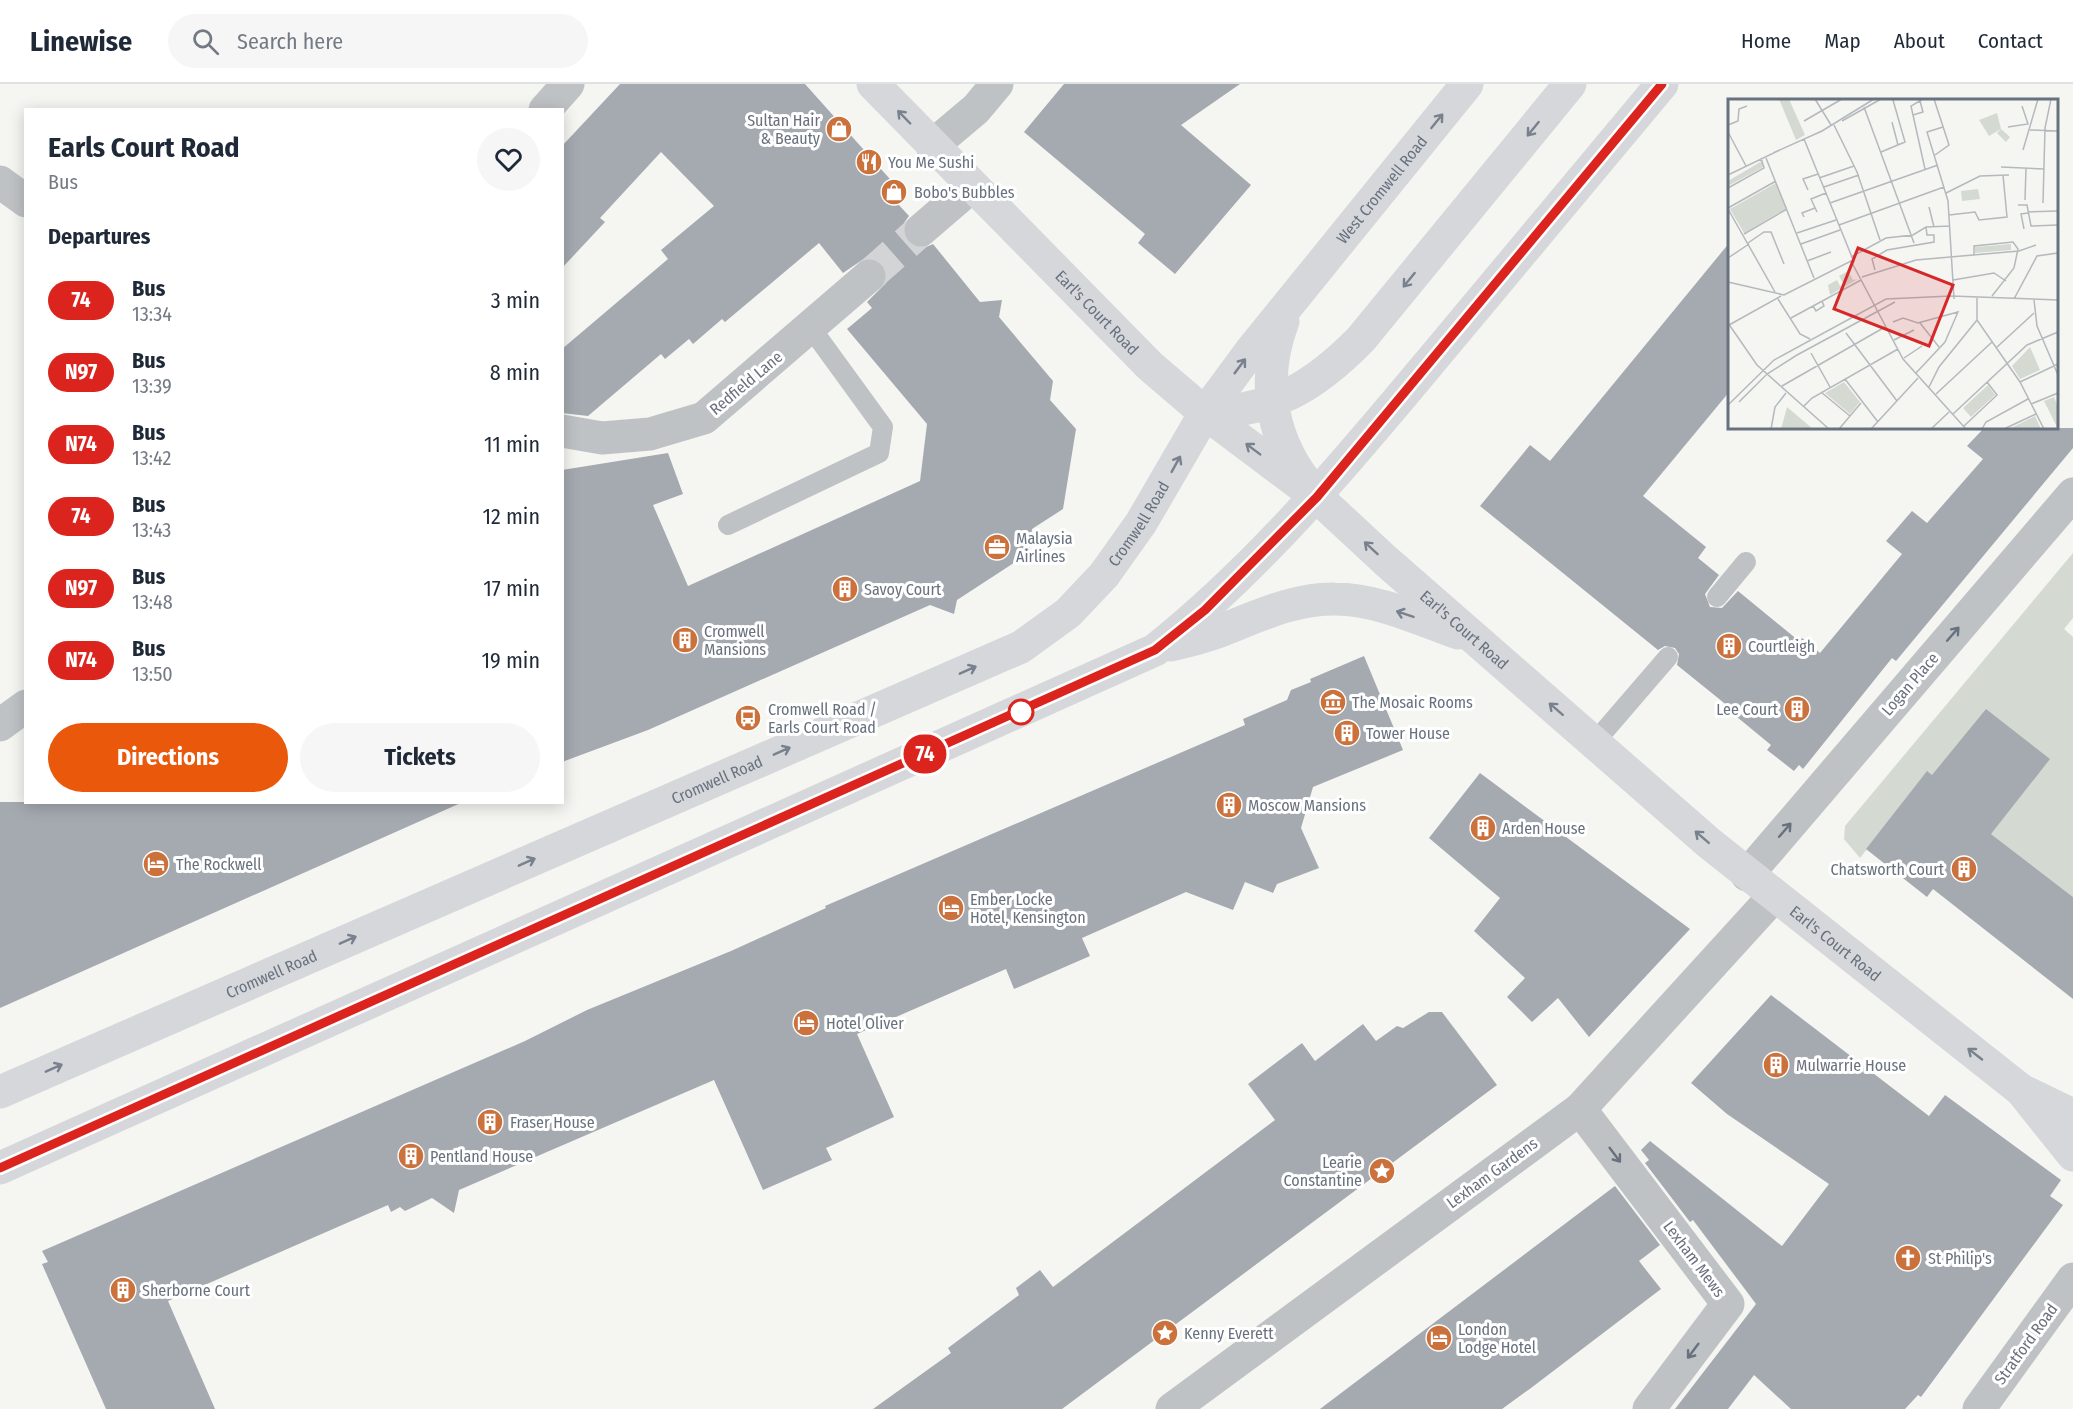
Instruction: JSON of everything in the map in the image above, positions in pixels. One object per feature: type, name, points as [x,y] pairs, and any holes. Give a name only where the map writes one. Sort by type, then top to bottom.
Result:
[{"type":"main road","name":"Earl's Court Road","points":[[873,84],[971,187],[1150,366],[1205,413],[1317,497],[1594,743],[1747,875],[2021,1090],[2073,1155]]},
{"type":"main road","name":"West Cromwell Road","points":[[1295,297],[1467,84]]},
{"type":"main road","points":[[1205,413],[1228,412],[1272,402],[1295,393],[1319,378],[1361,339],[1570,84]]},
{"type":"main road","points":[[1155,650],[1205,610],[1317,497],[1662,84]]},
{"type":"main road","points":[[1295,297],[1275,343],[1270,368],[1272,402],[1274,418],[1283,444],[1299,474],[1317,497]]},
{"type":"main road","name":"Cromwell Road","points":[[0,1092],[1021,647],[1068,613],[1104,574],[1141,523],[1205,413],[1295,297]]},
{"type":"main road","points":[[0,1168],[1155,650],[1216,632],[1275,610],[1311,601],[1335,599],[1390,609],[1479,641]]},
{"type":"main road","points":[[2021,1090],[2073,1115]]},
{"type":"street","points":[[547,108],[568,84]]},
{"type":"street","points":[[932,146],[976,110],[997,84]]},
{"type":"street","points":[[0,182],[24,200]]},
{"type":"street","points":[[921,230],[971,187]]},
{"type":"street","name":"Redfield Lane","points":[[564,431],[602,438],[650,434],[704,418],[869,276]]},
{"type":"street","name":"Logan Place","points":[[1747,875],[2073,494]]},
{"type":"street","points":[[0,725],[24,707]]},
{"type":"street","name":"Lexham Gardens","points":[[1172,1409],[1580,1108],[1774,896]]},
{"type":"street","name":"Lexham Mews","points":[[1580,1108],[1728,1304],[1649,1409]]},
{"type":"street","name":"Stratford Road","points":[[1979,1409],[2073,1279]]},
{"type":"lane","points":[[728,525],[879,453],[883,427],[811,328]]},
{"type":"lane","points":[[1717,597],[1746,562]]},
{"type":"lane","points":[[1594,743],[1668,657]]},
{"type":"shaded area","points":[[2073,553],[2073,618],[2064,629],[2073,637],[2073,897],[1974,821],[1927,772],[1860,858],[1844,839],[1845,826]]},
{"type":"building","points":[[620,84],[805,84],[906,197],[898,204],[909,216],[904,223],[903,233],[907,243],[915,248],[924,248],[933,244],[980,302],[1002,300],[999,317],[1053,381],[1050,400],[1076,429],[1063,509],[1032,529],[1029,553],[957,600],[954,614],[930,605],[648,730],[564,761],[564,470],[668,453],[683,494],[653,505],[688,586],[920,481],[927,424],[847,329],[872,308],[867,302],[886,283],[887,273],[884,264],[875,258],[865,258],[843,273],[819,243],[725,322],[722,319],[693,344],[689,339],[665,359],[661,354],[588,416],[564,413],[564,347],[668,259],[661,250],[714,206],[661,152],[600,218],[605,222],[564,266],[564,144]]},
{"type":"building","points":[[1064,84],[1240,84],[1181,125],[1251,185],[1175,274],[1138,243],[1145,234],[1024,132]]},
{"type":"building","points":[[1728,244],[1728,393],[1643,496],[1706,547],[1698,558],[1719,575],[1705,594],[1710,607],[1722,608],[1738,591],[1799,641],[1802,638],[1820,653],[1902,554],[1886,541],[1912,511],[1927,523],[1983,459],[1967,446],[1983,429],[2073,428],[2073,448],[1896,661],[1892,658],[1803,769],[1799,765],[1794,771],[1767,750],[1771,745],[1737,717],[1739,715],[1677,665],[1679,654],[1675,648],[1665,646],[1658,650],[1480,506],[1530,445],[1550,461]]},
{"type":"building","points":[[1364,656],[1403,750],[1313,787],[1301,828],[1319,868],[1277,884],[1273,893],[1245,882],[1233,910],[1186,892],[1082,938],[1090,956],[1014,989],[1006,969],[857,1034],[894,1117],[826,1148],[832,1160],[763,1190],[714,1080],[459,1190],[454,1213],[432,1198],[405,1211],[400,1207],[391,1212],[388,1205],[168,1301],[215,1409],[106,1409],[42,1264],[48,1262],[42,1251],[525,1041],[587,1010],[731,951],[826,908],[825,906],[1245,725],[1243,719],[1287,700],[1291,690],[1311,682],[1310,679]]},
{"type":"building","name":"Chatsworth Court","points":[[1986,709],[2050,759],[1991,834],[2073,897],[2073,999],[1933,889],[1927,897],[1866,849],[1927,771],[1932,775]]},
{"type":"building","points":[[1480,773],[1690,929],[1589,1037],[1558,998],[1532,1022],[1507,997],[1525,978],[1474,931],[1500,898],[1429,838]]},
{"type":"building","points":[[0,802],[24,802],[24,804],[459,804],[0,1008]]},
{"type":"building","points":[[1771,995],[1929,1116],[1945,1095],[2061,1180],[2050,1196],[2063,1205],[1921,1397],[1918,1395],[1905,1409],[1791,1409],[1754,1375],[1728,1409],[1675,1409],[1756,1304],[1693,1220],[1690,1222],[1645,1163],[1649,1160],[1641,1150],[1650,1141],[1782,1246],[1829,1184],[1727,1114],[1691,1083]]},
{"type":"building","points":[[1429,1012],[1442,1012],[1497,1085],[1062,1409],[873,1409],[951,1353],[948,1348],[1019,1295],[1016,1288],[1040,1270],[1053,1287],[1275,1120],[1248,1084],[1302,1043],[1315,1061],[1363,1024],[1376,1041],[1397,1026],[1403,1028]]},
{"type":"building","points":[[1615,1186],[1660,1245],[1639,1261],[1661,1289],[1531,1388],[1502,1409],[1320,1409]]},
{"type":"tunnel","points":[[869,276],[921,230]]},
{"type":"bus line","name":"74","points":[[0,1168],[1155,650],[1205,610],[1239,578],[1317,497],[1662,84]]},
{"type":"place","name":"Sultan Hair & Beauty","points":[[839,129]]},
{"type":"place","name":"You Me Sushi","points":[[869,162]]},
{"type":"place","name":"Bobo's Bubbles","points":[[894,192]]},
{"type":"place","name":"Malaysia Airlines","points":[[997,547]]},
{"type":"place","name":"Savoy Court","points":[[845,589]]},
{"type":"place","name":"Cromwell Mansions","points":[[685,640]]},
{"type":"place","name":"Courtleigh","points":[[1729,646]]},
{"type":"place","name":"The Mosaic Rooms","points":[[1333,702]]},
{"type":"place","name":"Lee Court","points":[[1797,709]]},
{"type":"place","name":"Cromwell Road / Earls Court Road","points":[[748,718]]},
{"type":"place","name":"Tower House","points":[[1347,733]]},
{"type":"place","name":"Moscow Mansions","points":[[1229,805]]},
{"type":"place","name":"Arden House","points":[[1483,828]]},
{"type":"place","name":"The Rockwell","points":[[156,864]]},
{"type":"place","name":"Chatsworth Court","points":[[1964,869]]},
{"type":"place","name":"Ember Locke Hotel, Kensington","points":[[951,908]]},
{"type":"place","name":"Hotel Oliver","points":[[806,1023]]},
{"type":"place","name":"Mulwarrie House","points":[[1776,1065]]},
{"type":"place","name":"Fraser House","points":[[490,1122]]},
{"type":"place","name":"Pentland House","points":[[411,1156]]},
{"type":"place","name":"Learie Constantine","points":[[1382,1171]]},
{"type":"place","name":"St Philip's","points":[[1908,1258]]},
{"type":"place","name":"Sherborne Court","points":[[123,1290]]},
{"type":"place","name":"Kenny Everett","points":[[1165,1333]]},
{"type":"place","name":"London Lodge Hotel","points":[[1439,1338]]}]
